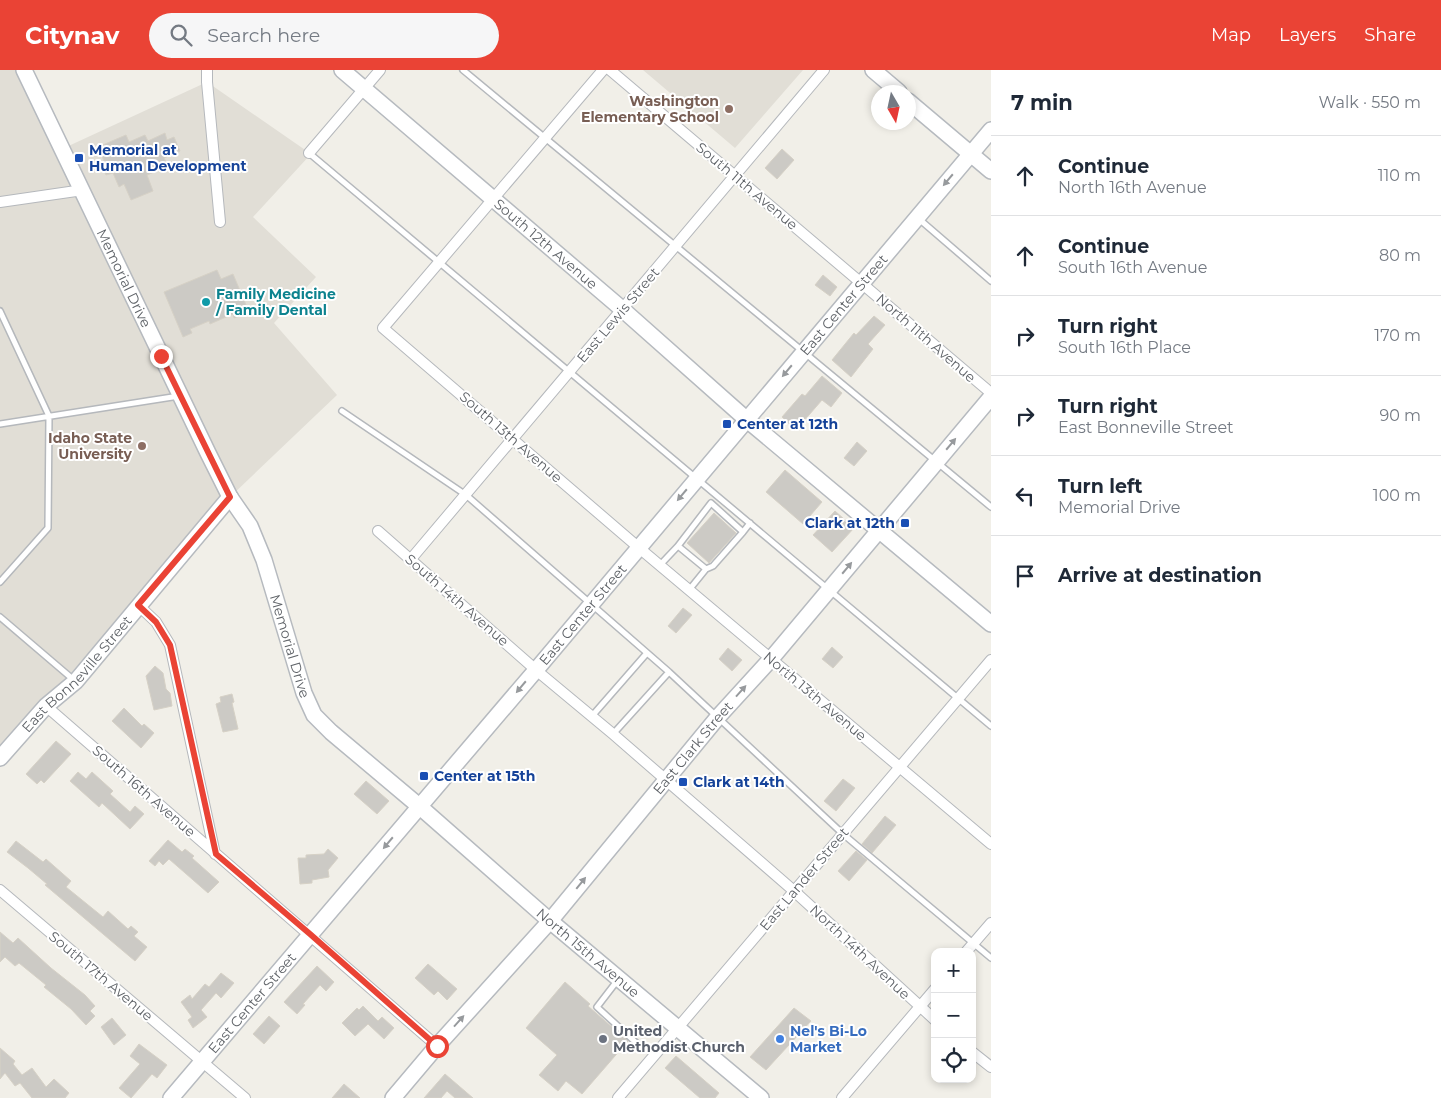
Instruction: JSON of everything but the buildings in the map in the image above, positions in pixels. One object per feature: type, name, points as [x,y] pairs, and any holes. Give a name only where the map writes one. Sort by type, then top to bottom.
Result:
[{"type":"street","name":"Memorial Drive","points":[[24,70],[179,396],[230,497],[250,526],[264,560],[304,693],[314,715],[331,732],[419,806]]},
{"type":"street","points":[[207,70],[220,222]]},
{"type":"street","name":"South 12th Avenue","points":[[342,70],[622,309],[746,419],[991,624]]},
{"type":"street","points":[[309,153],[380,70]]},
{"type":"street","points":[[439,262],[603,70]]},
{"type":"street","name":"South 11th Avenue","points":[[610,70],[862,283]]},
{"type":"street","name":"East Lewis Street","points":[[411,559],[824,70]]},
{"type":"street","points":[[873,70],[891,85]]},
{"type":"street","points":[[916,108],[991,171]]},
{"type":"street","name":"East Center Street","points":[[171,1098],[536,670],[991,130]]},
{"type":"street","points":[[0,202],[82,190]]},
{"type":"street","name":"South 13th Avenue","points":[[439,262],[382,328],[638,547]]},
{"type":"street","name":"North 11th Avenue","points":[[862,283],[991,395]]},
{"type":"street","name":"East Clark Street","points":[[393,1098],[437,1046],[550,921],[665,780],[771,658],[991,395]]},
{"type":"street","name":"East Bonneville Street","points":[[0,758],[46,706],[76,681],[230,497]]},
{"type":"street","name":"South 14th Avenue","points":[[378,531],[536,670]]},
{"type":"street","name":"North 13th Avenue","points":[[638,547],[991,844]]},
{"type":"street","points":[[138,605],[156,622],[170,645],[216,854]]},
{"type":"street","name":"East Lander Street","points":[[618,1098],[991,660]]},
{"type":"street","name":"North 14th Avenue","points":[[536,670],[794,891],[931,1017]]},
{"type":"street","name":"South 16th Avenue","points":[[46,706],[437,1046]]},
{"type":"street","name":"North 15th Avenue","points":[[419,806],[550,921],[761,1098]]},
{"type":"street","name":"South 17th Avenue","points":[[0,890],[245,1098]]},
{"type":"street","points":[[970,948],[991,923]]},
{"type":"street","points":[[842,1098],[932,993]]},
{"type":"street","points":[[976,1055],[991,1067]]},
{"type":"lane","points":[[463,70],[991,507]]},
{"type":"lane","points":[[309,153],[697,477],[991,726]]},
{"type":"lane","points":[[917,217],[991,281]]},
{"type":"lane","points":[[0,311],[49,416],[48,528],[0,582]]},
{"type":"lane","points":[[0,424],[179,396]]},
{"type":"lane","points":[[342,411],[466,495],[669,672],[843,834],[970,948]]},
{"type":"lane","points":[[660,565],[678,546],[711,503],[743,532]]},
{"type":"lane","points":[[690,590],[706,569],[713,566],[750,523]]},
{"type":"lane","points":[[678,546],[706,569]]},
{"type":"lane","points":[[0,617],[76,681]]},
{"type":"lane","points":[[592,716],[647,653]]},
{"type":"lane","points":[[613,734],[669,672]]},
{"type":"lane","points":[[976,951],[991,958]]},
{"type":"lane","points":[[619,979],[597,1007],[643,1049]]},
{"type":"shaded area","name":"Idaho State University","points":[[0,70],[24,70],[62,149],[207,82],[311,154],[253,217],[316,277],[274,323],[337,395],[230,497],[133,600],[0,757]]},
{"type":"shaded area","name":"Washington Elementary School","points":[[643,70],[803,70],[735,148]]},
{"type":"place","name":"Washington Elementary School","points":[[729,109]]},
{"type":"place","name":"Memorial at Human Development","points":[[79,158]]},
{"type":"place","name":"Family Medicine / Family Dental","points":[[206,302]]},
{"type":"place","name":"Center at 12th","points":[[727,424]]},
{"type":"place","name":"Idaho State University","points":[[142,446]]},
{"type":"place","name":"Clark at 12th","points":[[905,523]]},
{"type":"place","name":"Center at 15th","points":[[424,776]]},
{"type":"place","name":"Clark at 14th","points":[[683,782]]},
{"type":"place","name":"United Methodist Church","points":[[603,1039]]},
{"type":"place","name":"Nel's Bi-Lo Market","points":[[780,1039]]},
{"type":"route","points":[[161,356],[230,497],[138,605],[156,622],[170,645],[216,854],[437,1046]]}]
